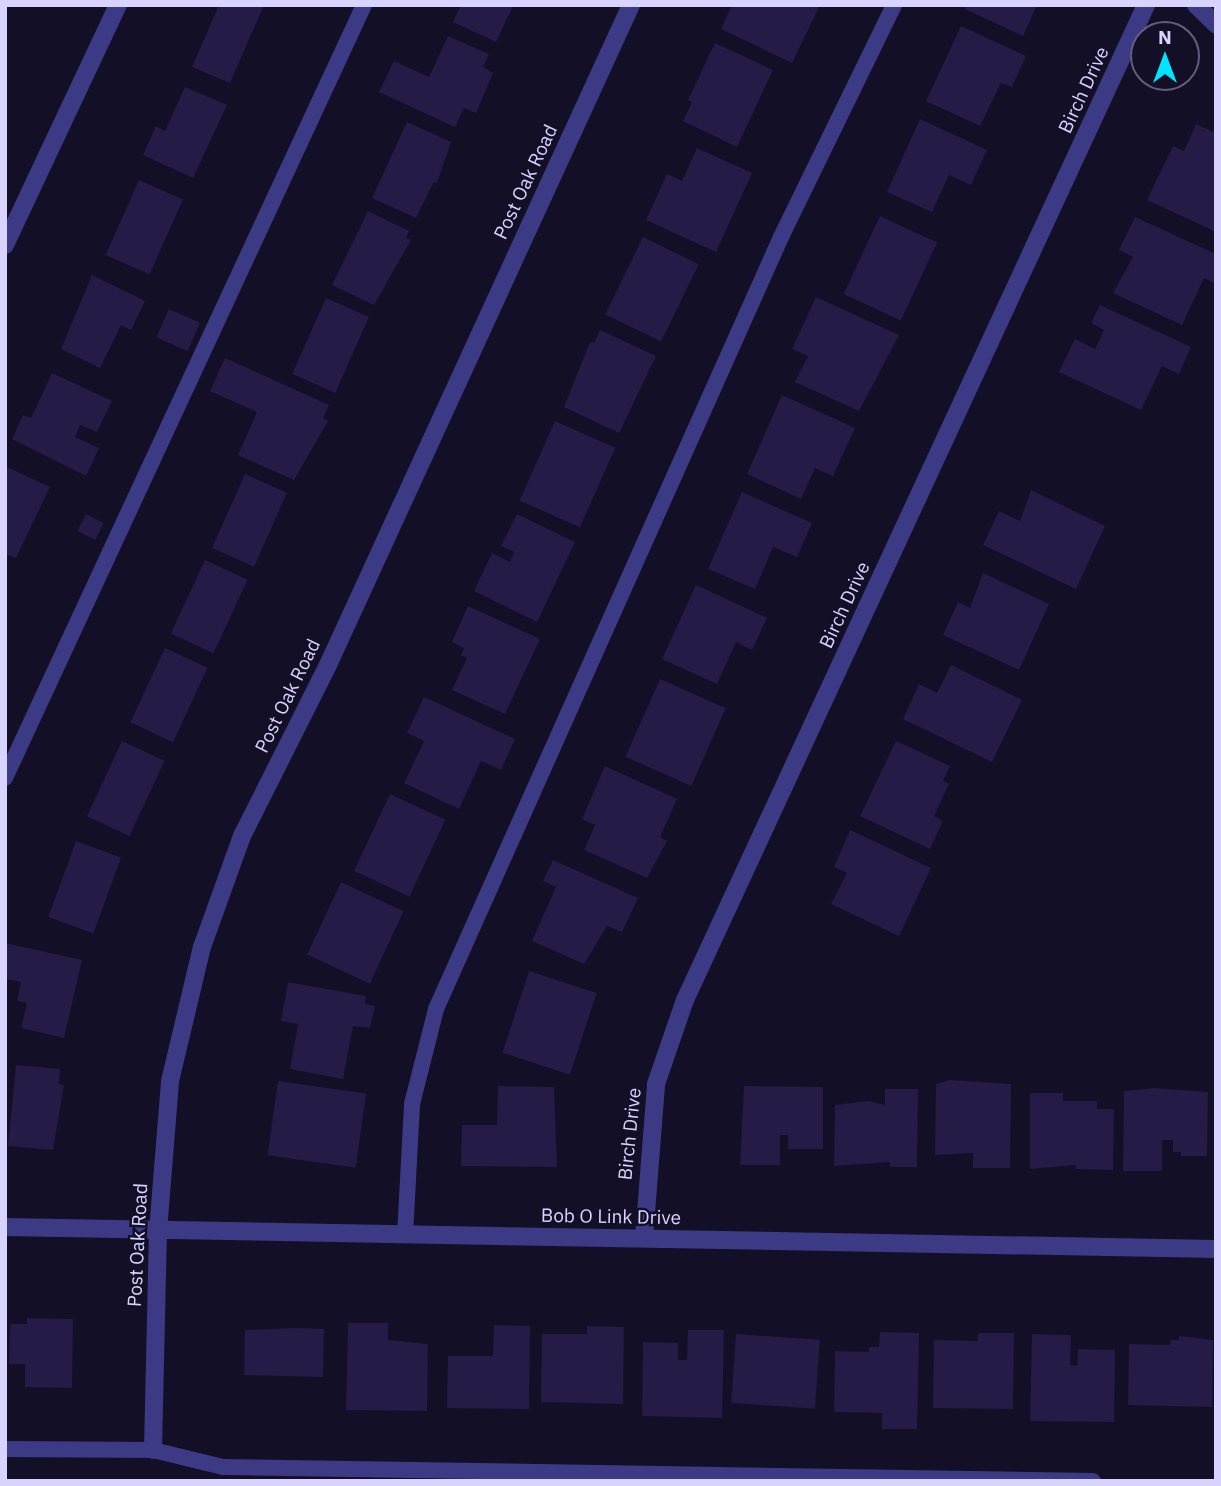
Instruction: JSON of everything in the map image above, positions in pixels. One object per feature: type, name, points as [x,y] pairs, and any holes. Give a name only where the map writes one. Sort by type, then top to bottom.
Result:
[{"type":"street","points":[[5,245],[118,5]]},
{"type":"street","name":"Post Oak Road","points":[[153,1450],[158,1231],[170,1081],[202,947],[242,836],[328,664],[631,5]]},
{"type":"street","name":"Birch Drive","points":[[644,1238],[656,1084],[685,1000],[1146,5]]},
{"type":"street","points":[[1196,5],[1216,24]]},
{"type":"street","name":"Bob O Link Drive","points":[[5,1227],[1216,1249]]},
{"type":"lane","points":[[5,778],[363,5]]},
{"type":"lane","points":[[405,1235],[412,1104],[436,1009],[776,250],[894,5]]},
{"type":"lane","points":[[5,1449],[153,1450],[223,1467],[1093,1481]]},
{"type":"building","points":[[219,5],[264,5],[230,83],[192,67]]},
{"type":"building","points":[[461,5],[519,5],[513,6],[496,42],[453,22]]},
{"type":"building","points":[[732,5],[820,5],[792,63],[721,29]]},
{"type":"building","points":[[967,5],[1037,5],[1023,36],[965,9]]},
{"type":"building","points":[[961,26],[1026,56],[1012,87],[1001,83],[980,126],[926,101]]},
{"type":"building","points":[[448,36],[489,54],[483,67],[493,73],[476,113],[464,108],[455,127],[379,92],[394,61],[429,77]]},
{"type":"building","points":[[715,43],[773,70],[737,147],[683,121],[692,102],[688,100]]},
{"type":"building","points":[[185,87],[227,105],[193,178],[143,155],[156,126],[165,131]]},
{"type":"building","points":[[920,119],[987,150],[971,185],[949,175],[932,212],[887,192]]},
{"type":"building","points":[[407,122],[451,142],[437,183],[434,182],[416,218],[372,198]]},
{"type":"building","points":[[1196,124],[1216,133],[1214,231],[1147,200],[1173,146],[1184,151]]},
{"type":"building","points":[[697,148],[752,173],[716,252],[646,220],[667,174],[682,181]]},
{"type":"building","points":[[139,180],[183,200],[149,274],[106,255]]},
{"type":"building","points":[[368,211],[409,231],[406,238],[411,240],[374,305],[332,285]]},
{"type":"building","points":[[880,216],[937,243],[901,321],[844,294]]},
{"type":"building","points":[[1135,217],[1216,254],[1216,284],[1204,278],[1182,325],[1113,293],[1133,257],[1119,250]]},
{"type":"building","points":[[643,237],[699,264],[661,341],[605,314]]},
{"type":"building","points":[[92,275],[145,301],[131,330],[121,325],[100,368],[61,349]]},
{"type":"building","points":[[816,297],[899,335],[859,411],[795,382],[808,356],[792,349]]},
{"type":"building","points":[[326,298],[369,317],[335,393],[292,374]]},
{"type":"building","points":[[1100,305],[1191,347],[1179,374],[1162,366],[1141,410],[1059,372],[1075,339],[1095,349],[1104,330],[1091,323]]},
{"type":"building","points":[[169,309],[200,323],[187,351],[156,337]]},
{"type":"building","points":[[600,330],[656,356],[619,433],[564,407],[590,342],[594,343]]},
{"type":"building","points":[[225,358],[329,405],[323,418],[328,421],[294,480],[238,455],[257,412],[210,391]]},
{"type":"building","points":[[52,373],[112,401],[97,432],[80,425],[75,437],[99,448],[86,476],[12,439],[23,415],[31,418]]},
{"type":"building","points":[[782,395],[855,428],[833,476],[815,468],[801,499],[747,474]]},
{"type":"building","points":[[555,421],[615,448],[580,527],[520,500]]},
{"type":"building","points":[[5,466],[50,487],[16,558],[5,554]]},
{"type":"building","points":[[245,474],[287,493],[254,567],[212,548]]},
{"type":"building","points":[[1031,490],[1105,526],[1076,589],[983,545],[999,511],[1020,521]]},
{"type":"building","points":[[742,492],[812,523],[797,557],[773,547],[755,589],[708,569]]},
{"type":"building","points":[[86,514],[104,523],[95,540],[77,531]]},
{"type":"building","points":[[517,514],[575,542],[537,622],[474,591],[492,553],[510,562],[514,552],[501,546]]},
{"type":"building","points":[[205,560],[248,580],[213,653],[171,633]]},
{"type":"building","points":[[983,573],[1049,604],[1019,670],[943,635],[958,602],[970,608]]},
{"type":"building","points":[[696,585],[767,618],[752,650],[736,642],[717,684],[662,659]]},
{"type":"building","points":[[468,606],[540,639],[505,714],[452,690],[467,658],[461,655],[464,648],[452,642]]},
{"type":"building","points":[[165,648],[208,668],[173,742],[130,722]]},
{"type":"building","points":[[951,665],[1022,700],[992,762],[903,719],[919,684],[937,693]]},
{"type":"building","points":[[660,679],[726,708],[691,786],[625,757]]},
{"type":"building","points":[[424,697],[515,739],[501,770],[481,761],[459,809],[404,783],[424,741],[407,733]]},
{"type":"building","points":[[122,741],[165,761],[130,836],[87,816]]},
{"type":"building","points":[[896,741],[950,766],[943,781],[949,784],[934,816],[943,821],[930,849],[860,816]]},
{"type":"building","points":[[605,766],[677,799],[660,837],[667,841],[647,878],[584,850],[595,825],[582,819]]},
{"type":"building","points":[[390,794],[445,820],[409,897],[354,871]]},
{"type":"building","points":[[850,830],[931,868],[899,936],[831,904],[847,873],[834,867]]},
{"type":"building","points":[[76,841],[121,857],[93,934],[48,917]]},
{"type":"building","points":[[553,860],[638,898],[622,932],[607,926],[584,964],[532,941],[556,887],[543,881]]},
{"type":"building","points":[[341,882],[404,911],[370,984],[307,955]]},
{"type":"building","points":[[5,943],[82,960],[64,1038],[21,1028],[27,1003],[17,1001],[21,982],[5,979]]},
{"type":"building","points":[[529,971],[597,993],[570,1075],[502,1053]]},
{"type":"building","points":[[288,982],[366,996],[365,1004],[375,1006],[370,1028],[353,1026],[343,1079],[290,1069],[298,1024],[281,1021]]},
{"type":"building","points":[[16,1065],[60,1069],[59,1084],[64,1085],[53,1150],[8,1146]]},
{"type":"building","points":[[950,1080],[1011,1084],[1010,1168],[973,1168],[973,1153],[935,1155],[936,1084]]},
{"type":"building","points":[[278,1081],[366,1093],[356,1168],[268,1155]]},
{"type":"building","points":[[498,1086],[554,1087],[557,1167],[461,1166],[462,1125],[497,1125]]},
{"type":"building","points":[[744,1086],[823,1087],[823,1149],[788,1149],[788,1135],[780,1135],[780,1165],[740,1165]]},
{"type":"building","points":[[1154,1088],[1208,1092],[1207,1156],[1181,1156],[1181,1152],[1173,1152],[1173,1140],[1162,1140],[1162,1171],[1123,1171],[1124,1091]]},
{"type":"building","points":[[885,1089],[918,1089],[917,1167],[890,1167],[890,1162],[834,1166],[835,1105],[869,1101],[885,1105]]},
{"type":"building","points":[[1030,1093],[1063,1093],[1063,1101],[1097,1101],[1097,1109],[1114,1109],[1113,1170],[1076,1169],[1076,1165],[1030,1169]]},
{"type":"building","points":[[27,1318],[73,1319],[72,1388],[25,1387],[25,1364],[9,1364],[10,1324],[27,1324]]},
{"type":"building","points":[[348,1323],[388,1323],[388,1340],[428,1344],[427,1411],[346,1410]]},
{"type":"building","points":[[494,1325],[530,1326],[529,1409],[447,1408],[448,1356],[493,1356]]},
{"type":"building","points":[[587,1326],[624,1327],[623,1404],[541,1402],[542,1334],[587,1334]]},
{"type":"building","points":[[324,1329],[323,1377],[244,1375],[245,1330]]},
{"type":"building","points":[[688,1330],[724,1330],[722,1418],[642,1416],[643,1342],[678,1343],[678,1360],[687,1360]]},
{"type":"building","points":[[880,1332],[919,1333],[917,1429],[882,1429],[882,1413],[834,1412],[835,1351],[869,1352],[869,1347],[879,1347]]},
{"type":"building","points":[[978,1333],[1014,1333],[1013,1409],[933,1408],[934,1340],[978,1341]]},
{"type":"building","points":[[736,1334],[820,1340],[815,1409],[731,1403]]},
{"type":"building","points":[[1032,1334],[1071,1335],[1070,1365],[1077,1366],[1078,1349],[1115,1350],[1114,1422],[1030,1421]]},
{"type":"building","points":[[1179,1336],[1213,1340],[1212,1407],[1128,1405],[1129,1344],[1170,1345],[1170,1340],[1179,1340]]}]
